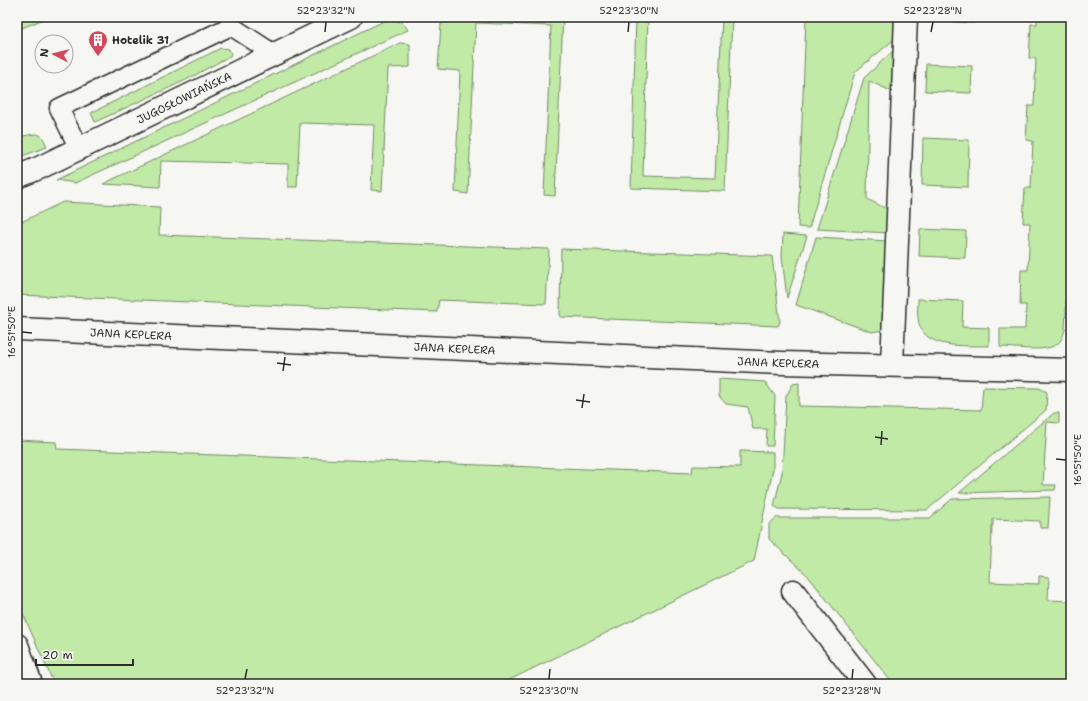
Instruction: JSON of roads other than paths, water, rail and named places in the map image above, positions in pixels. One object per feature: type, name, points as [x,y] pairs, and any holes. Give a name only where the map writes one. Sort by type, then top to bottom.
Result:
[{"type":"street","name":"JUGOSŁOWIAŃSKA","points":[[17,177],[79,149],[351,17]]},
{"type":"street","points":[[892,365],[906,17]]},
{"type":"street","name":"JANA KEPLERA","points":[[17,329],[774,362],[1071,370]]},
{"type":"street","points":[[793,591],[865,684]]},
{"type":"street","points":[[17,645],[31,684]]},
{"type":"lane","points":[[79,149],[59,108],[66,104],[231,26],[274,54]]},
{"type":"place","name":"Hotelik 31","points":[[98,57]]}]
